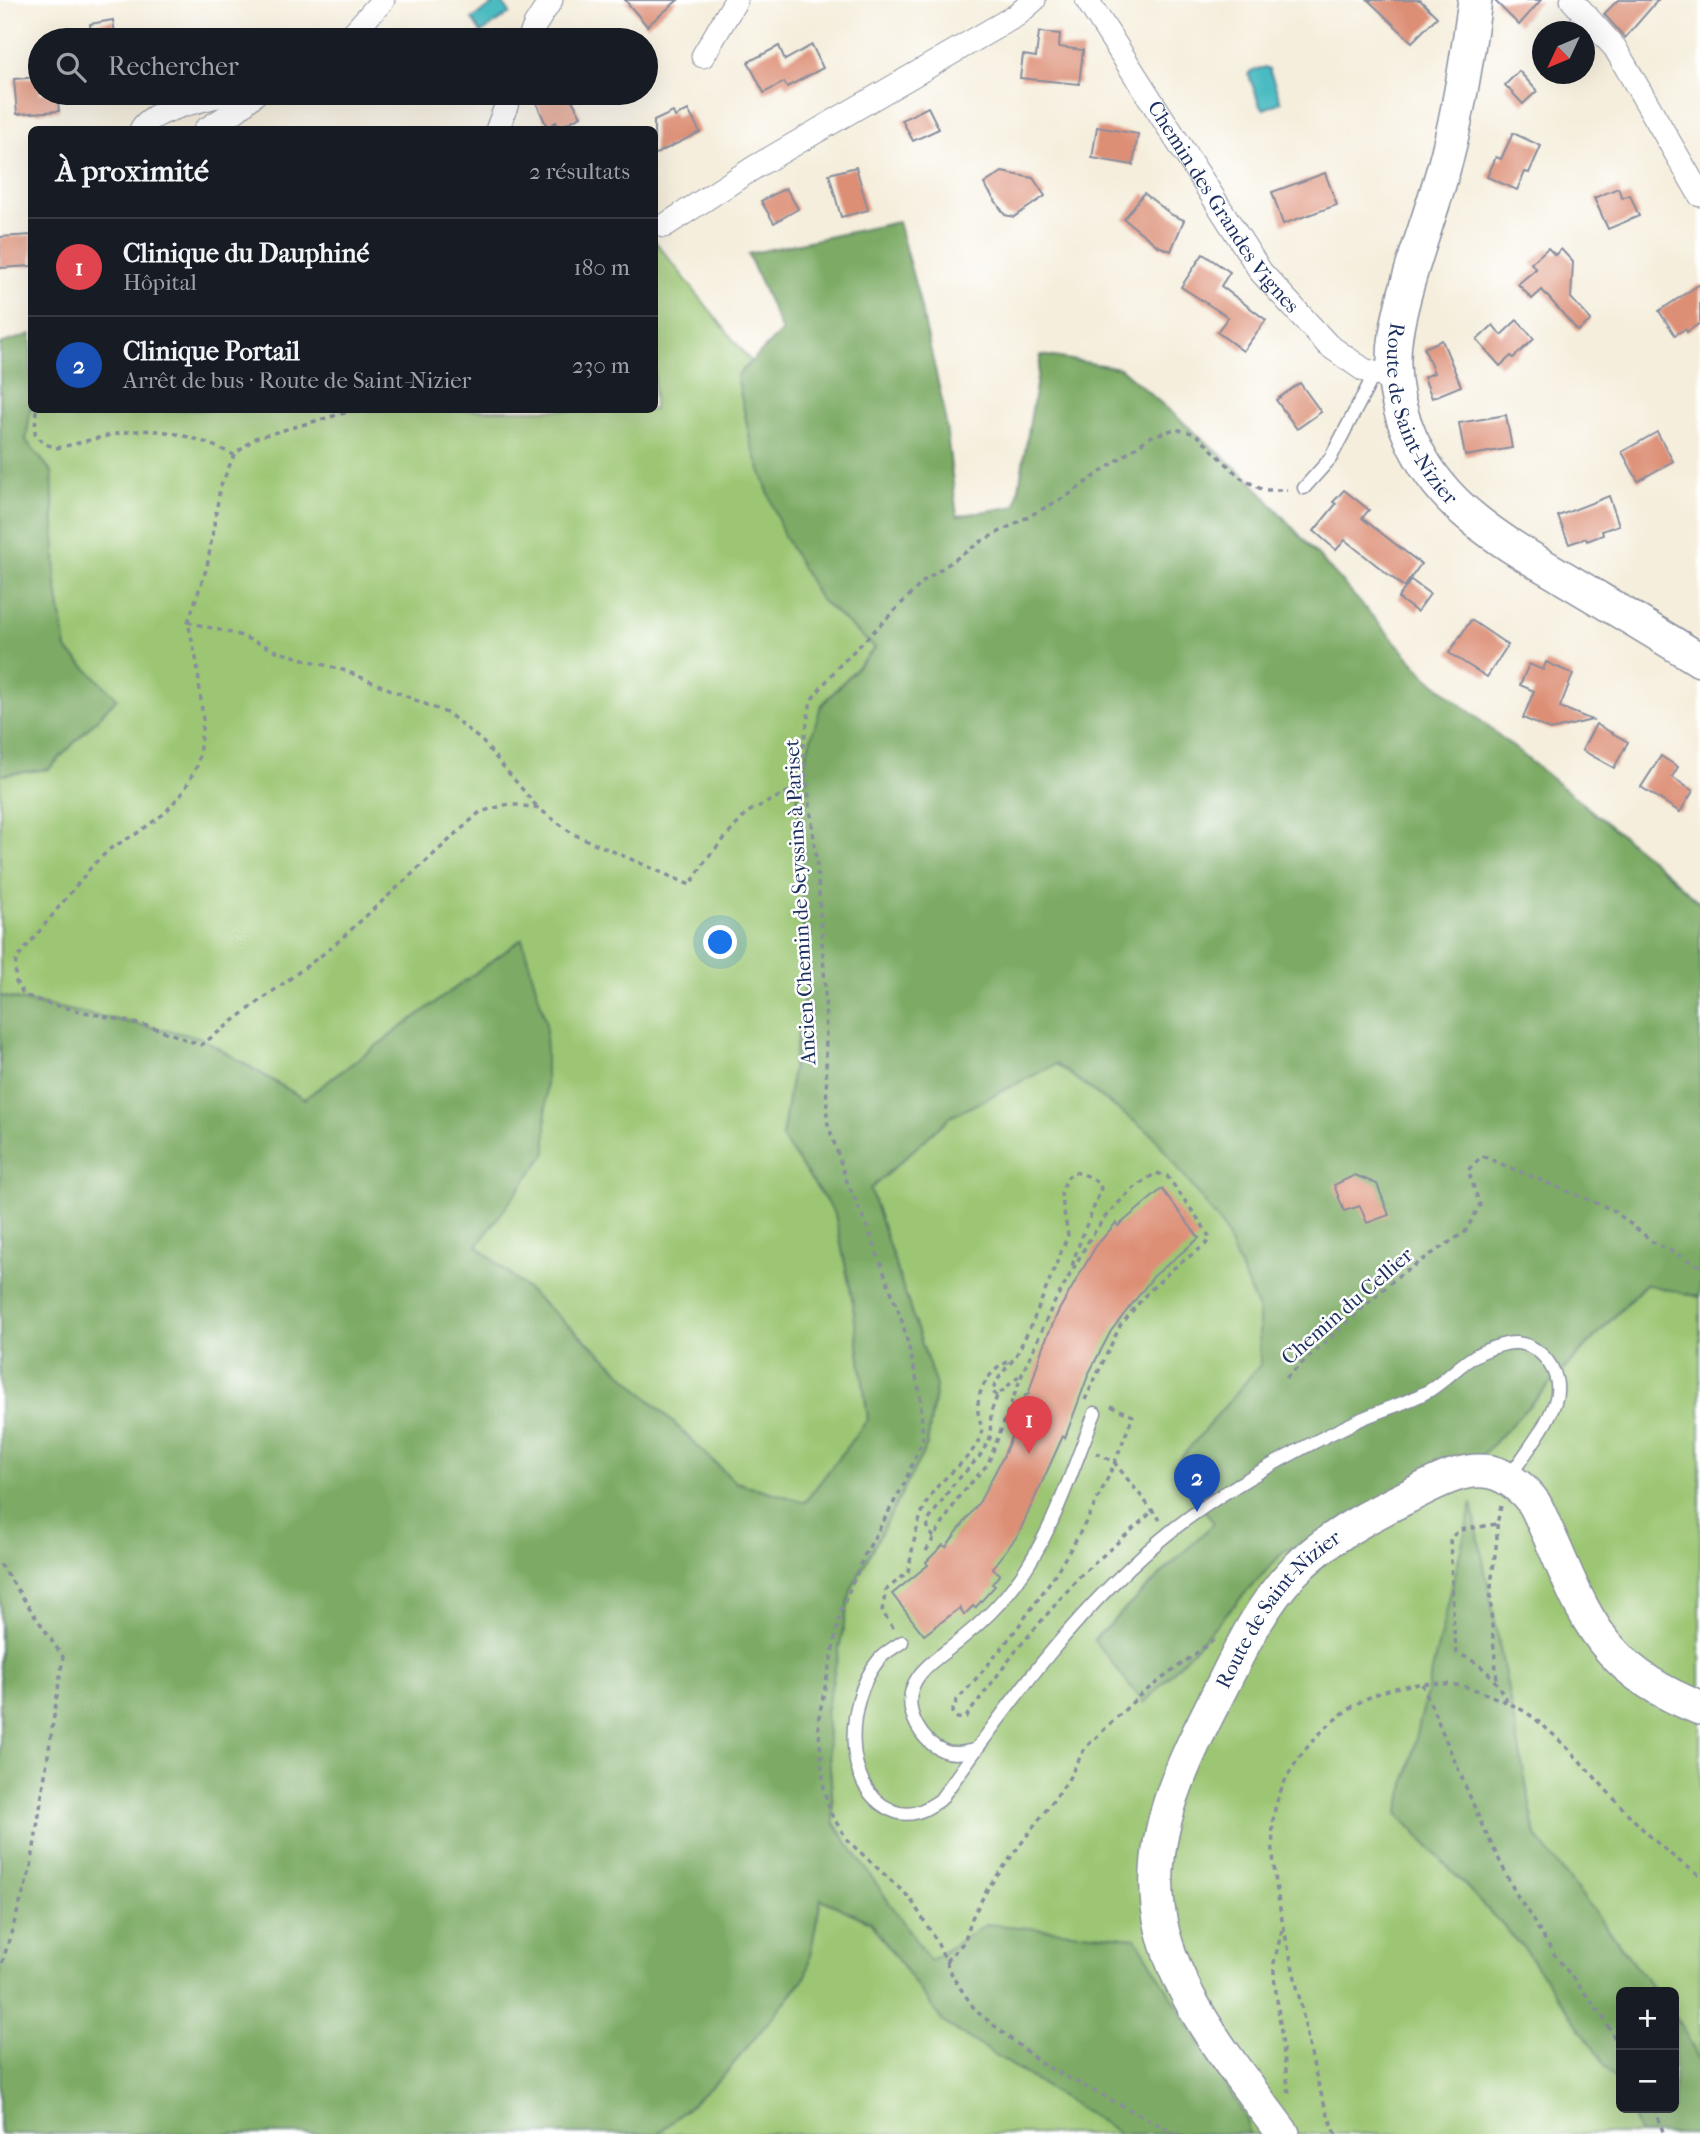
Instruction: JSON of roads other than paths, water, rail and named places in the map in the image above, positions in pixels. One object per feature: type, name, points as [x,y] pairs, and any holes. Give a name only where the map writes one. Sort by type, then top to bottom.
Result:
[{"type":"main road","name":"Route de Saint-Nizier","points":[[1475,0],[1463,90],[1447,156],[1384,376],[1423,461],[1439,484],[1474,520],[1504,542],[1700,660]]},
{"type":"main road","name":"Route de Saint-Nizier","points":[[1283,2134],[1224,2051],[1173,1967],[1162,1927],[1157,1889],[1159,1844],[1167,1808],[1186,1756],[1241,1647],[1259,1614],[1294,1571],[1335,1536],[1445,1478],[1492,1472],[1508,1479]]},
{"type":"main road","points":[[1508,1479],[1534,1503],[1574,1592],[1592,1625],[1610,1649],[1633,1673],[1679,1700],[1700,1707]]},
{"type":"street","points":[[358,28],[383,0]]},
{"type":"street","points":[[534,28],[551,0]]},
{"type":"street","points":[[703,56],[736,0]]},
{"type":"street","points":[[664,226],[755,167],[1017,15],[1034,0]]},
{"type":"street","name":"Chemin des Grandes Vignes","points":[[1087,0],[1261,272],[1328,345],[1364,369],[1384,376]]},
{"type":"street","points":[[1572,0],[1615,48],[1700,195]]},
{"type":"street","points":[[142,126],[156,114],[188,105]]},
{"type":"street","points":[[211,126],[243,105]]},
{"type":"street","points":[[499,126],[507,105]]},
{"type":"lane","points":[[1304,488],[1329,460],[1384,376]]},
{"type":"lane","points":[[902,1642],[879,1658],[864,1684],[855,1719],[856,1760],[864,1787],[873,1799],[898,1814],[914,1814],[940,1800],[1047,1654],[1092,1605],[1169,1533],[1250,1477],[1357,1421],[1430,1390],[1479,1353],[1497,1346],[1517,1343],[1539,1351],[1551,1366],[1557,1381],[1556,1399],[1550,1414],[1508,1479]]},
{"type":"lane","points":[[975,1750],[956,1753],[943,1751],[931,1743],[921,1733],[915,1720],[910,1706],[911,1691],[922,1670],[962,1639],[1015,1585],[1030,1563],[1095,1413]]},
{"type":"water","points":[[500,0],[510,13],[488,28],[478,28],[472,19]]},
{"type":"water","points":[[1265,67],[1269,69],[1281,102],[1264,109],[1260,106],[1249,75],[1251,71]]},
{"type":"place","name":"Clinique du Dauphiné","points":[[1029,1454]]},
{"type":"place","name":"Clinique Portail","points":[[1197,1512]]}]
